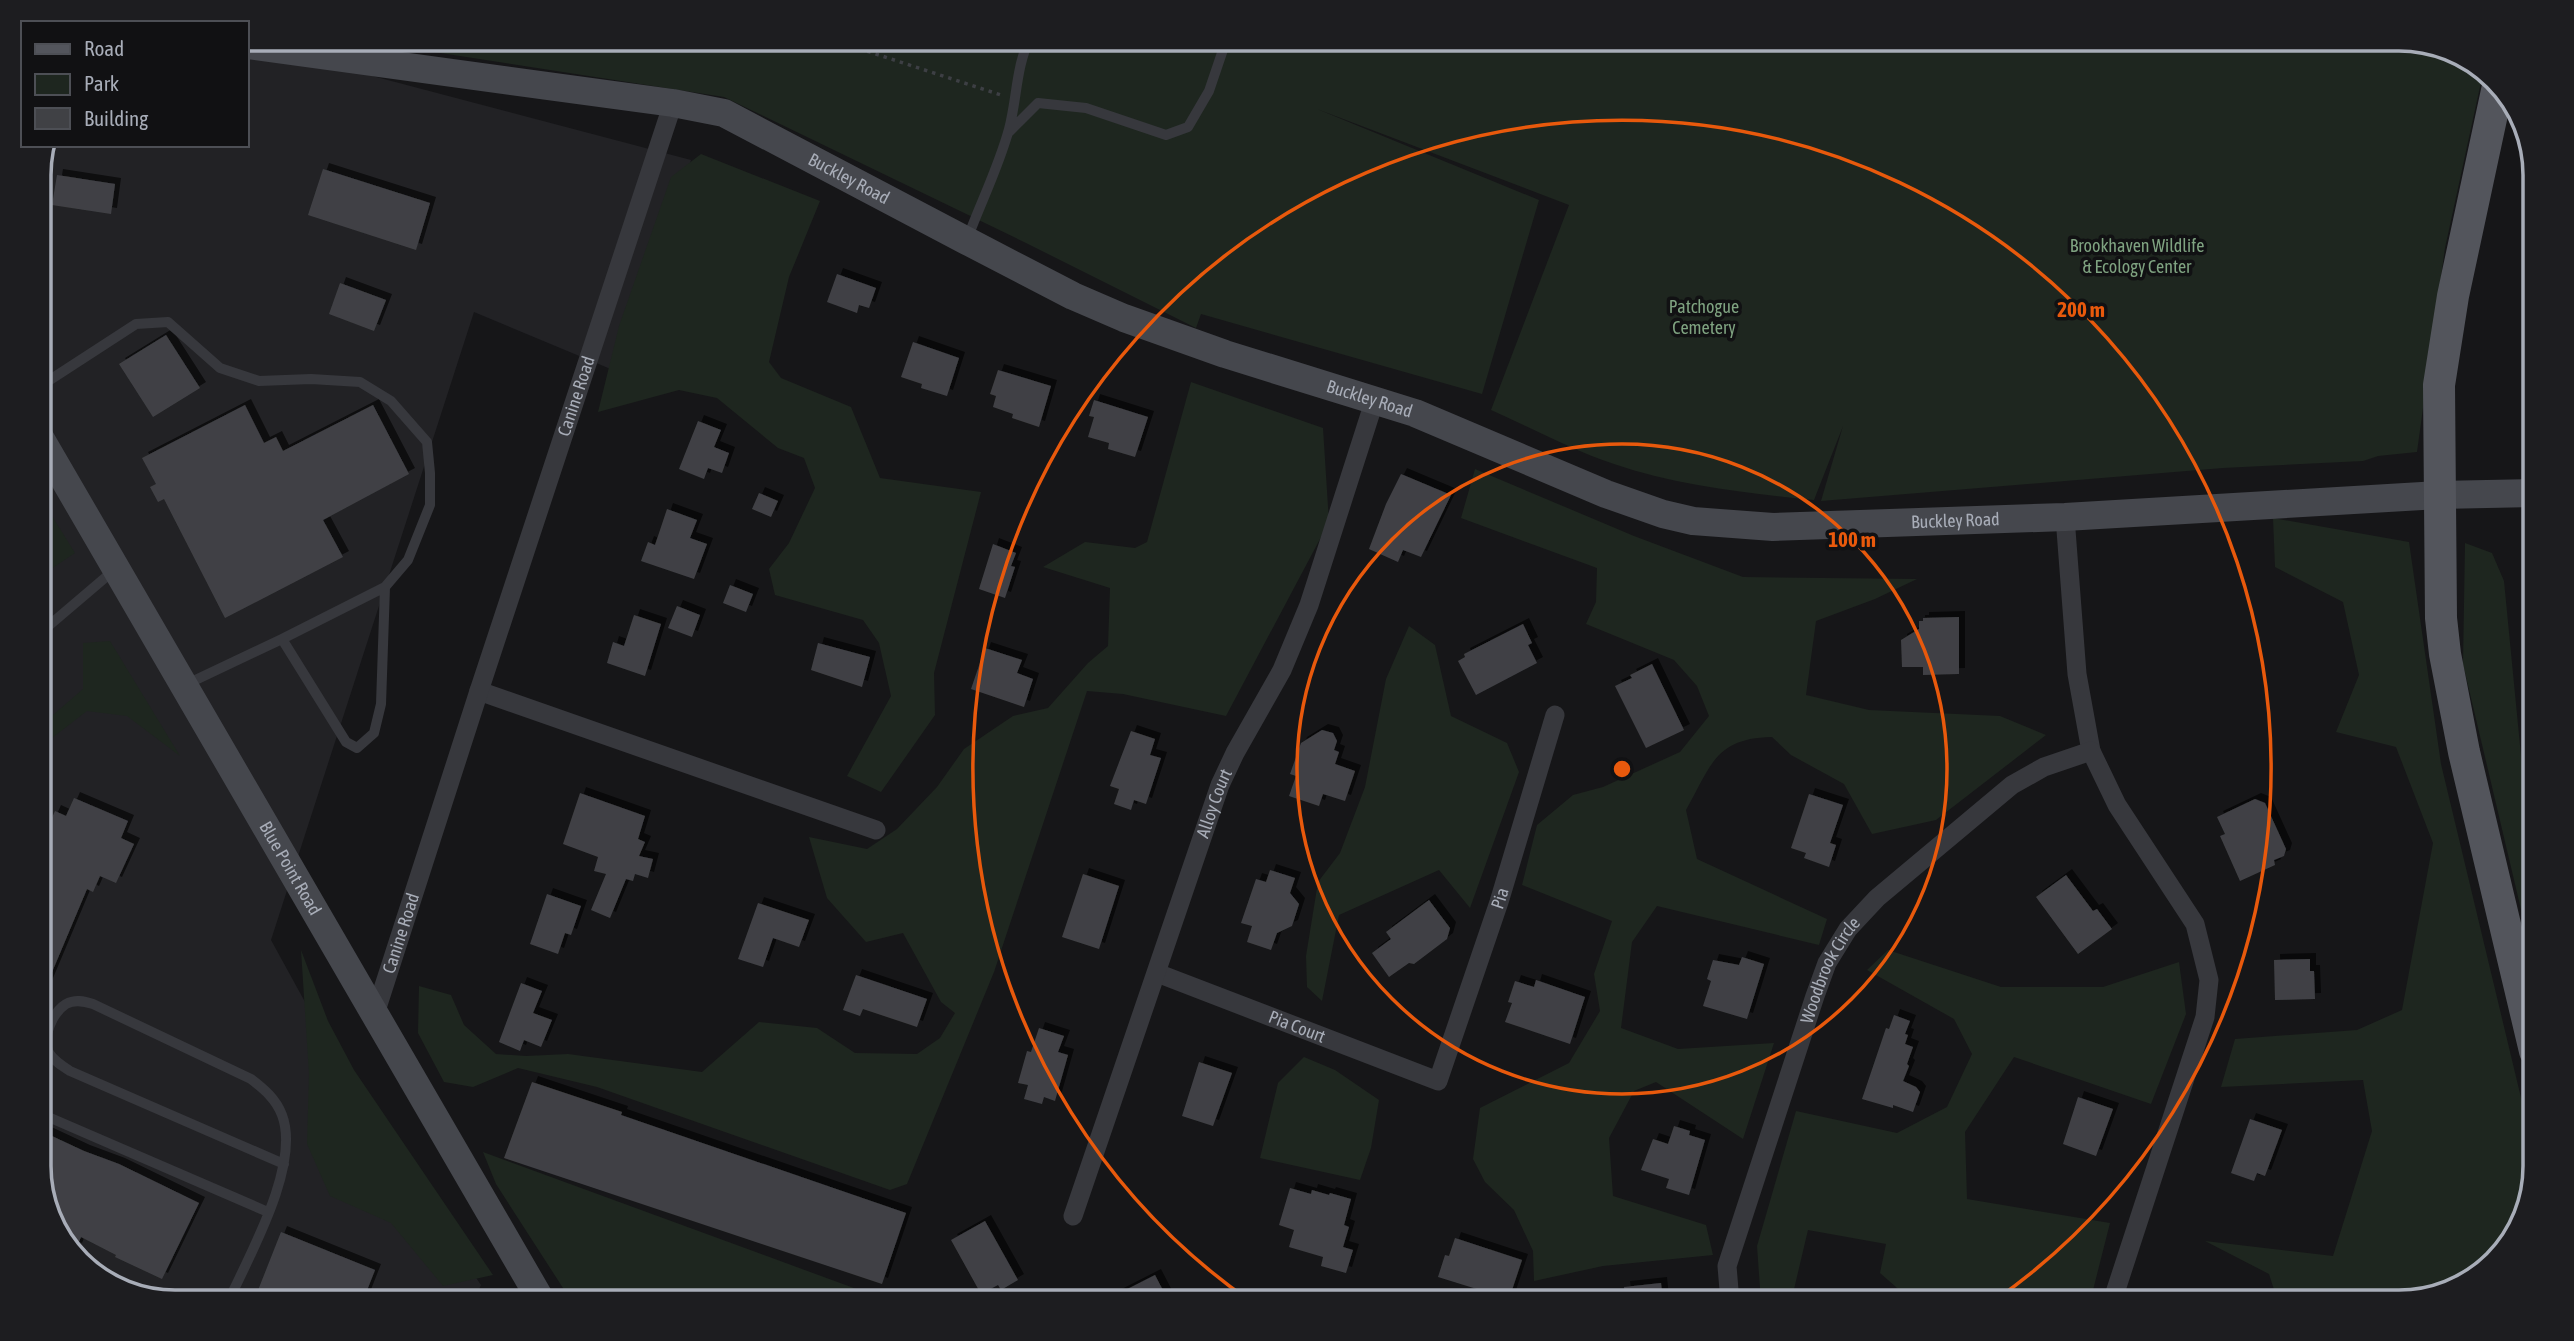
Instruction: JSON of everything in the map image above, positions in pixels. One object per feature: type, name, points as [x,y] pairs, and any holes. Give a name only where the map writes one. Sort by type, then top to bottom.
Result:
[{"type":"main road","points":[[2496,98],[2439,385],[2441,618],[2445,654],[2464,752],[2523,1000]]},
{"type":"street","name":"Buckley Road","points":[[291,51],[673,103],[723,113],[1073,296],[1136,323],[1225,354],[1375,399],[1450,427],[1637,506],[1693,521],[1773,527],[2065,517],[2439,495],[2523,493]]},
{"type":"street","name":"Canine Road","points":[[374,1017],[673,103]]},
{"type":"street","name":"Alloy Court","points":[[1073,1216],[1220,785],[1282,670],[1308,605],[1375,399]]},
{"type":"street","name":"Blue Point Road","points":[[51,457],[534,1290]]},
{"type":"street","points":[[2065,517],[2077,674],[2091,751],[2117,805],[2195,924],[2209,980],[2205,1017],[2116,1290]]},
{"type":"street","points":[[479,691],[876,830]]},
{"type":"street","name":"Pia","points":[[1438,1081],[1499,902],[1555,715]]},
{"type":"street","name":"Woodbrook Circle","points":[[1729,1290],[1727,1266],[1815,996],[1827,964],[1847,929],[1877,898],[2012,785],[2044,766],[2091,751]]},
{"type":"street","name":"Pia Court","points":[[1157,973],[1438,1081]]},
{"type":"lane","points":[[967,241],[1008,133],[1017,100],[1024,51]]},
{"type":"lane","points":[[1008,133],[1038,103],[1086,107],[1166,135],[1188,127],[1209,91],[1223,51]]},
{"type":"lane","points":[[51,379],[136,324],[168,322],[220,368],[259,381],[311,379],[360,382],[391,401],[427,442],[430,505],[408,560],[385,587],[183,686]]},
{"type":"lane","points":[[51,624],[116,569]]},
{"type":"lane","points":[[282,639],[346,742],[357,748],[374,733],[381,704],[385,587]]},
{"type":"lane","points":[[51,1020],[66,1004],[80,1000],[251,1079],[270,1094],[282,1115],[287,1139],[285,1164],[268,1212],[234,1290]]},
{"type":"lane","points":[[51,1055],[70,1071],[285,1164]]},
{"type":"lane","points":[[51,1118],[268,1212]]},
{"type":"path","points":[[867,51],[1017,100]]},
{"type":"shaded area","points":[[248,51],[277,51],[691,160],[625,375],[474,312],[271,940],[372,1124],[481,1285],[479,1290],[175,1290],[143,1286],[106,1269],[82,1248],[64,1221],[53,1190],[53,151],[54,147],[248,147]]},
{"type":"green space","points":[[427,51],[2407,51],[2439,57],[2481,82],[2445,248],[2417,452],[2378,456],[2363,461],[2223,468],[1821,501],[1843,426],[1814,500],[1713,488],[1639,472],[1583,452],[1491,410],[1569,205],[1317,109],[1539,200],[1482,394],[1201,314],[1196,328],[724,97]]},
{"type":"green space","points":[[701,154],[820,201],[789,277],[769,362],[781,378],[851,407],[880,478],[981,492],[934,673],[935,715],[881,792],[847,776],[891,696],[879,643],[863,620],[775,595],[769,569],[789,543],[815,488],[804,458],[778,448],[717,398],[679,390],[598,412],[619,326],[671,177]]},
{"type":"green space","points":[[1191,382],[1323,428],[1329,522],[1226,716],[1123,694],[1087,691],[994,972],[907,1184],[890,1190],[597,1087],[518,1068],[473,1087],[444,1082],[418,1033],[419,986],[451,995],[464,1025],[496,1054],[568,1054],[702,1072],[759,1022],[817,1028],[855,1053],[917,1054],[940,1038],[955,1013],[941,1002],[903,933],[866,942],[827,898],[809,837],[867,849],[897,829],[937,787],[964,749],[1013,716],[1048,708],[1088,663],[1108,646],[1110,588],[1043,567],[1085,542],[1135,548],[1147,542]]},
{"type":"green space","points":[[1475,469],[1634,536],[1743,577],[1917,579],[1875,599],[1816,621],[1806,695],[1869,710],[2000,716],[2046,735],[1936,820],[1872,834],[1844,784],[1791,755],[1772,737],[1738,743],[1726,749],[1709,768],[1686,810],[1697,859],[1827,919],[1819,945],[1657,906],[1632,942],[1621,1028],[1678,1049],[1774,1043],[1743,1139],[1656,1082],[1634,1091],[1609,1138],[1613,1196],[1706,1225],[1713,1255],[1603,1266],[1534,1281],[1533,1251],[1514,1210],[1485,1182],[1473,1159],[1480,1108],[1569,1063],[1600,1011],[1594,974],[1612,921],[1522,885],[1537,825],[1573,795],[1603,787],[1680,752],[1709,716],[1697,686],[1674,660],[1586,624],[1596,602],[1597,568],[1461,518]]},
{"type":"green space","points":[[51,514],[75,553],[51,569]]},
{"type":"green space","points":[[2273,518],[2409,542],[2441,764],[2523,1106],[2522,1182],[2517,1206],[2510,1221],[2502,1235],[2481,1259],[2447,1281],[2431,1286],[2399,1290],[2274,1290],[2269,1274],[2205,1241],[2333,1256],[2372,1131],[2363,1080],[2221,1087],[2235,1039],[2357,1030],[2402,1010],[2433,843],[2396,747],[2336,732],[2359,675],[2343,602],[2275,567]]},
{"type":"green space","points":[[2465,543],[2492,553],[2504,581],[2523,776],[2523,918],[2463,664]]},
{"type":"green space","points":[[1409,626],[1435,645],[1451,716],[1507,743],[1519,772],[1470,908],[1439,870],[1339,915],[1322,1001],[1307,987],[1306,956],[1318,882],[1340,853],[1365,787],[1386,679]]},
{"type":"green space","points":[[110,641],[180,756],[127,716],[87,711],[51,739],[51,717],[83,689],[83,643]]},
{"type":"green space","points":[[301,950],[328,1021],[354,1070],[493,1275],[443,1286],[391,1223],[330,1196],[307,1144],[309,1074]]},
{"type":"green space","points":[[1888,950],[2001,987],[2103,987],[2179,962],[2186,1014],[2151,1104],[2014,1057],[1965,1132],[1967,1199],[2110,1223],[2093,1290],[1899,1290],[1880,1273],[1886,1244],[1808,1230],[1794,1290],[1760,1290],[1757,1246],[1796,1111],[1897,1133],[1947,1107],[1972,1054],[1954,1019],[1867,970]]},
{"type":"green space","points":[[1304,1057],[1335,1070],[1379,1100],[1371,1148],[1360,1180],[1260,1158],[1278,1083]]},
{"type":"green space","points":[[483,1152],[859,1290],[564,1290],[496,1184]]},
{"type":"building","points":[[323,169],[430,203],[416,250],[308,215]]},
{"type":"building","points":[[57,175],[115,184],[111,214],[52,205]]},
{"type":"building","points":[[837,274],[876,288],[869,308],[859,305],[857,313],[827,302]]},
{"type":"building","points":[[340,283],[386,300],[374,331],[329,314]]},
{"type":"building","points":[[166,335],[200,388],[153,417],[119,364]]},
{"type":"building","points":[[913,342],[959,358],[947,396],[921,388],[922,384],[901,377]]},
{"type":"building","points":[[998,370],[1051,386],[1039,427],[1012,418],[1013,414],[993,407],[996,396],[990,394]]},
{"type":"building","points":[[1094,400],[1148,417],[1135,457],[1108,449],[1109,443],[1088,437],[1094,417],[1089,416]]},
{"type":"building","points":[[245,405],[264,443],[276,437],[283,451],[373,405],[409,474],[323,520],[343,557],[225,618],[164,499],[158,502],[150,487],[156,484],[142,458]]},
{"type":"building","points":[[698,421],[721,430],[714,447],[729,453],[722,473],[708,468],[704,479],[679,469]]},
{"type":"building","points":[[1401,474],[1451,495],[1421,557],[1403,550],[1398,562],[1369,549]]},
{"type":"building","points":[[759,493],[778,501],[771,517],[752,509]]},
{"type":"building","points":[[667,509],[697,520],[690,538],[707,544],[694,579],[641,561],[648,542],[655,545]]},
{"type":"building","points":[[993,544],[1016,553],[1011,566],[1015,567],[1005,598],[979,589]]},
{"type":"building","points":[[730,585],[753,594],[746,612],[723,603]]},
{"type":"building","points":[[677,606],[700,615],[692,637],[668,628]]},
{"type":"building","points":[[634,615],[661,624],[645,676],[607,663],[613,642],[624,646]]},
{"type":"building","points":[[1959,617],[1959,674],[1923,675],[1923,667],[1902,667],[1901,640],[1919,629],[1919,621],[1923,621],[1923,618]]},
{"type":"building","points":[[1523,624],[1532,643],[1528,645],[1537,663],[1476,695],[1458,661],[1465,657],[1464,654]]},
{"type":"building","points":[[818,643],[870,657],[862,687],[811,670]]},
{"type":"building","points":[[985,648],[1022,660],[1017,673],[1033,679],[1024,707],[971,689]]},
{"type":"building","points":[[1652,664],[1684,730],[1646,748],[1615,686]]},
{"type":"building","points":[[1322,730],[1333,733],[1337,741],[1334,750],[1339,752],[1335,764],[1355,771],[1345,801],[1323,794],[1319,806],[1289,796],[1296,776],[1290,774],[1301,743]]},
{"type":"building","points":[[1131,731],[1155,739],[1150,755],[1161,758],[1146,804],[1134,800],[1131,810],[1114,804],[1119,789],[1110,786]]},
{"type":"building","points":[[580,793],[645,816],[638,839],[645,842],[639,856],[653,859],[648,878],[635,874],[633,881],[626,879],[610,918],[591,910],[606,874],[594,871],[598,857],[563,844]]},
{"type":"building","points":[[1809,794],[1843,805],[1830,843],[1836,845],[1829,867],[1804,858],[1806,853],[1791,848]]},
{"type":"building","points":[[74,798],[128,821],[121,838],[134,844],[116,883],[100,876],[93,892],[87,889],[51,974],[51,820],[55,811],[66,816]]},
{"type":"building","points":[[2255,799],[2265,803],[2286,849],[2284,856],[2274,860],[2275,865],[2240,881],[2220,836],[2225,834],[2217,817]]},
{"type":"building","points":[[1270,870],[1295,878],[1290,893],[1299,904],[1292,926],[1277,933],[1271,950],[1247,942],[1252,926],[1241,923],[1256,879],[1266,882]]},
{"type":"building","points":[[1083,874],[1119,886],[1099,949],[1062,937]]},
{"type":"building","points":[[2066,875],[2093,911],[2097,909],[2112,929],[2078,954],[2036,897]]},
{"type":"building","points":[[547,894],[581,906],[571,935],[565,933],[558,954],[530,944]]},
{"type":"building","points":[[1429,900],[1450,928],[1447,939],[1414,964],[1409,963],[1389,977],[1372,953],[1391,939],[1386,932]]},
{"type":"building","points":[[758,903],[809,920],[799,947],[773,938],[763,967],[738,959]]},
{"type":"building","points":[[1742,957],[1764,964],[1747,1019],[1703,1006],[1711,981],[1707,979],[1713,960],[1739,965]]},
{"type":"building","points":[[2310,959],[2310,971],[2314,971],[2315,999],[2275,1000],[2274,960]]},
{"type":"building","points":[[856,975],[927,999],[917,1027],[863,1009],[860,1016],[843,1010]]},
{"type":"building","points":[[1536,980],[1585,997],[1570,1044],[1505,1022],[1512,1003],[1508,1002],[1515,981],[1534,987]]},
{"type":"building","points":[[521,983],[542,991],[533,1013],[552,1020],[541,1047],[524,1040],[520,1051],[499,1042]]},
{"type":"building","points":[[1894,1015],[1910,1021],[1905,1034],[1908,1035],[1905,1044],[1913,1047],[1903,1081],[1920,1092],[1913,1112],[1862,1099],[1886,1028],[1889,1029]]},
{"type":"building","points":[[1039,1028],[1064,1036],[1058,1052],[1068,1055],[1055,1101],[1044,1097],[1042,1104],[1024,1099],[1028,1085],[1018,1083],[1027,1051],[1031,1052]]},
{"type":"building","points":[[1199,1062],[1232,1073],[1213,1126],[1182,1116]]},
{"type":"building","points":[[532,1082],[906,1213],[882,1284],[504,1158]]},
{"type":"building","points":[[2078,1097],[2113,1109],[2096,1156],[2063,1144]]},
{"type":"building","points":[[2250,1119],[2282,1130],[2265,1176],[2257,1173],[2254,1181],[2231,1173]]},
{"type":"building","points":[[1674,1126],[1705,1140],[1689,1195],[1666,1188],[1669,1179],[1641,1170],[1653,1139],[1668,1144]]},
{"type":"building","points":[[51,1136],[119,1164],[199,1203],[162,1279],[115,1257],[116,1255],[81,1237],[78,1243],[57,1206],[51,1174]]},
{"type":"building","points":[[1290,1188],[1311,1194],[1312,1190],[1329,1195],[1330,1193],[1351,1199],[1344,1225],[1349,1227],[1343,1247],[1353,1250],[1346,1273],[1321,1266],[1323,1257],[1289,1247],[1294,1230],[1279,1225]]},
{"type":"building","points":[[985,1221],[1018,1280],[1001,1290],[998,1285],[989,1290],[979,1290],[951,1240]]},
{"type":"building","points":[[281,1232],[375,1270],[367,1290],[258,1290]]},
{"type":"building","points":[[1455,1238],[1522,1260],[1512,1290],[1480,1290],[1438,1277],[1445,1255],[1449,1256]]},
{"type":"building","points":[[1155,1275],[1163,1290],[1126,1290]]},
{"type":"building","points":[[1661,1283],[1662,1290],[1624,1290],[1624,1287]]},
{"type":"park label","name":"Brookhaven Wildlife & Ecology Center","points":[[2137,256]]},
{"type":"park label","name":"Patchogue Cemetery","points":[[1704,317]]}]
